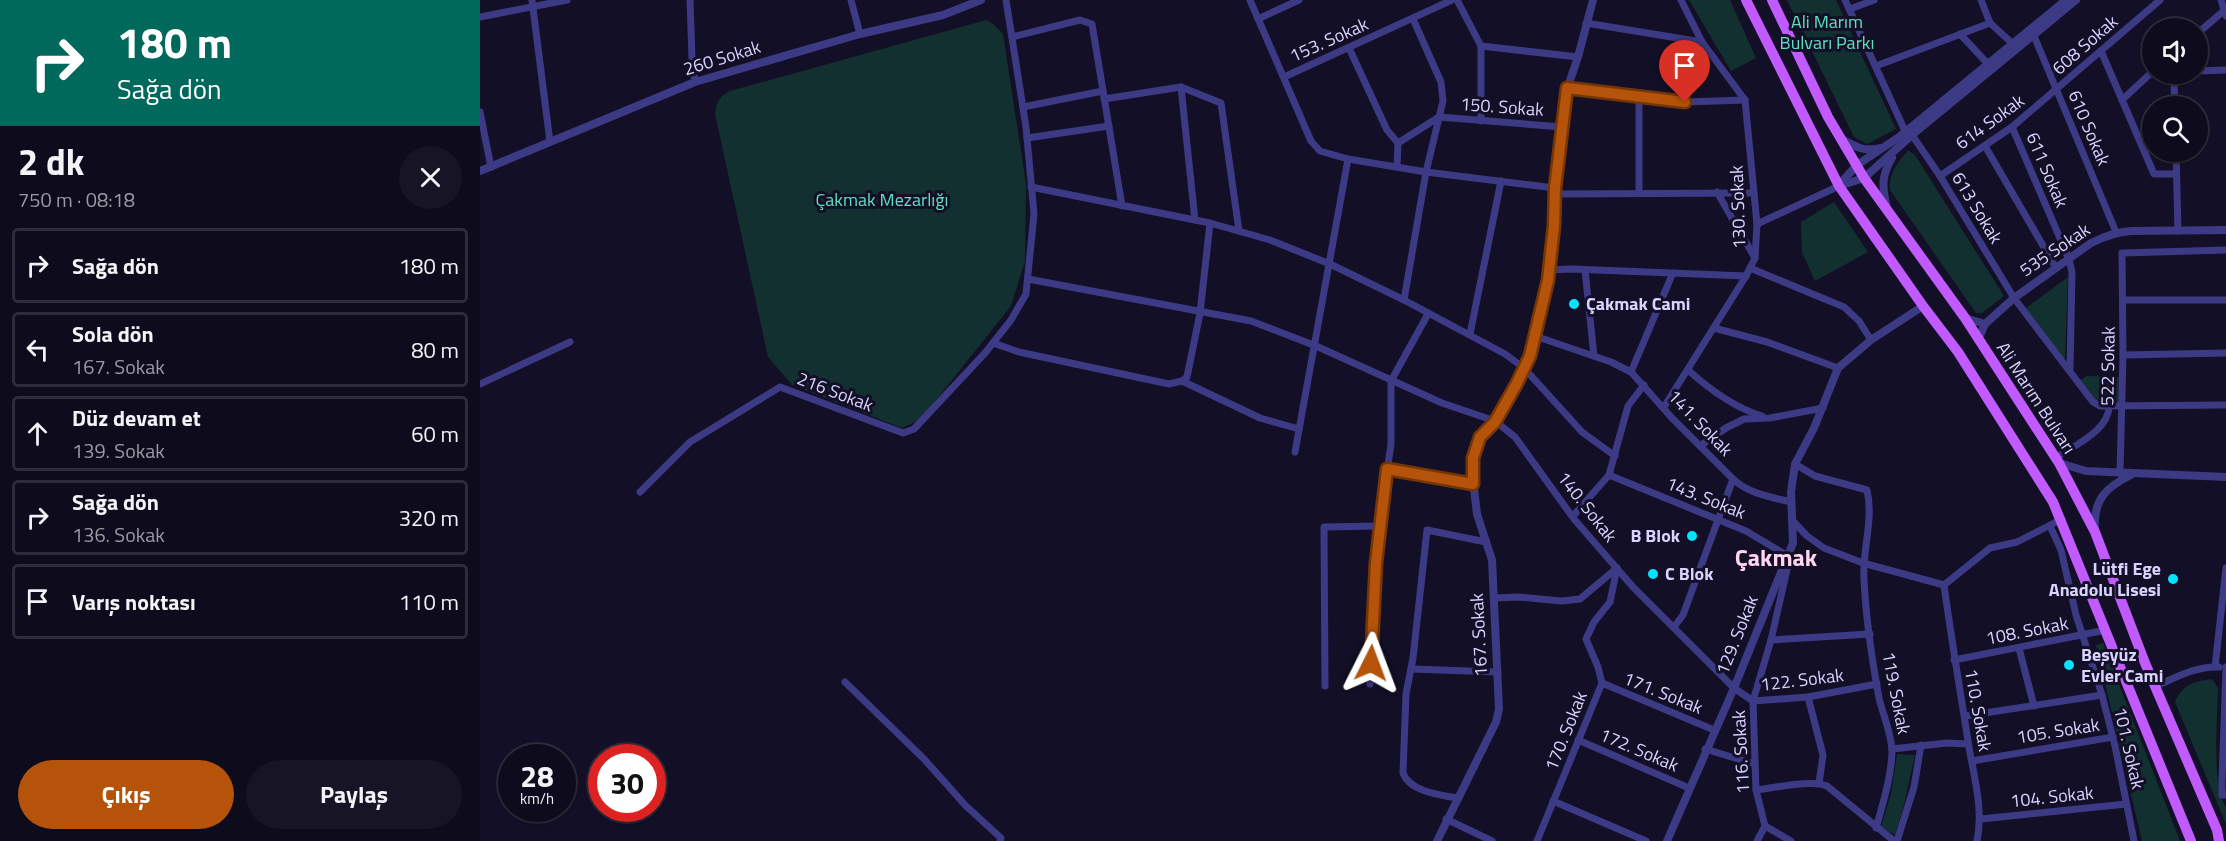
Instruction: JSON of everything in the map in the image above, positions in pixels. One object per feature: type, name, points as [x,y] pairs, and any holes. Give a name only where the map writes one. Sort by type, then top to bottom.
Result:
[{"type":"main road","points":[[1746,0],[1839,186],[1958,352],[2053,502],[2062,519],[2192,841]]},
{"type":"main road","name":"Ali Marım Bulvarı","points":[[1772,0],[1823,107],[1864,178],[1888,208],[1965,318],[2057,460],[2095,532],[2156,686],[2220,837]]},
{"type":"street","points":[[480,17],[532,3],[567,0]]},
{"type":"street","points":[[690,0],[695,82]]},
{"type":"street","points":[[851,0],[860,34]]},
{"type":"street","name":"260 Sokak","points":[[480,171],[695,82],[860,34],[943,15],[981,0]]},
{"type":"street","points":[[1006,0],[1023,107],[1034,214],[1026,294],[1011,320],[993,343],[1019,352],[1169,384],[1182,381],[1187,376],[1200,313],[1210,223]]},
{"type":"street","points":[[1250,0],[1311,141],[1320,151],[1348,159],[1555,191],[1753,193]]},
{"type":"street","points":[[1258,19],[1299,0]]},
{"type":"street","name":"153. Sokak","points":[[1284,77],[1452,0]]},
{"type":"street","points":[[1457,0],[1481,46],[1481,121]]},
{"type":"street","name":"167. Sokak","points":[[1437,841],[1496,722],[1499,709],[1492,560],[1477,514],[1473,484],[1473,458],[1480,437],[1495,422],[1530,356],[1549,270],[1555,191],[1567,88],[1593,0]]},
{"type":"street","points":[[1681,0],[1702,42],[1745,100]]},
{"type":"street","name":"613 Sokak","points":[[1845,0],[1908,133],[1940,176],[2014,298],[2093,402],[2100,406],[2109,406]]},
{"type":"street","points":[[1850,9],[1874,0]]},
{"type":"street","points":[[1982,0],[1990,23],[2013,45]]},
{"type":"street","points":[[2052,0],[2055,9]]},
{"type":"street","points":[[1888,208],[1882,189],[1882,178],[1908,133],[2066,0]]},
{"type":"street","points":[[1839,186],[1857,165],[1908,133],[2034,36],[2076,0]]},
{"type":"street","name":"608 Sokak","points":[[2057,89],[2160,0]]},
{"type":"street","points":[[2208,25],[2225,11],[2221,0]]},
{"type":"street","points":[[532,3],[550,142]]},
{"type":"street","points":[[1404,300],[1426,172],[1443,101],[1442,82],[1413,19]]},
{"type":"street","points":[[1012,37],[1080,20],[1092,24],[1122,206]]},
{"type":"street","points":[[1586,23],[1702,42]]},
{"type":"street","points":[[1876,66],[1990,23]]},
{"type":"street","points":[[1960,34],[1988,64]]},
{"type":"street","name":"610 Sokak","points":[[2034,36],[2116,232]]},
{"type":"street","points":[[1481,46],[1578,57]]},
{"type":"street","points":[[1349,48],[1387,130],[1398,142],[1397,167]]},
{"type":"street","points":[[2100,51],[2154,174],[2176,174]]},
{"type":"street","points":[[2208,71],[2226,70]]},
{"type":"street","points":[[2122,100],[2142,81]]},
{"type":"street","points":[[1104,99],[1181,87],[1221,103],[1239,231]]},
{"type":"street","points":[[1181,87],[1195,220]]},
{"type":"street","points":[[1567,88],[1685,102],[1745,100]]},
{"type":"street","name":"614 Sokak","points":[[1940,176],[2012,127],[2057,89]]},
{"type":"street","points":[[1023,107],[1103,91]]},
{"type":"street","points":[[1639,98],[1639,193]]},
{"type":"street","name":"130. Sokak","points":[[1664,407],[1755,258],[1757,224],[1745,100]]},
{"type":"street","points":[[480,112],[491,167]]},
{"type":"street","points":[[1398,142],[1439,117]]},
{"type":"street","name":"150. Sokak","points":[[1439,117],[1562,127]]},
{"type":"street","points":[[1027,138],[1109,126]]},
{"type":"street","name":"611 Sokak","points":[[2012,127],[2069,259],[2072,272],[2070,369]]},
{"type":"street","points":[[1842,139],[1862,149],[1871,150],[1889,144]]},
{"type":"street","points":[[1986,146],[2056,268]]},
{"type":"street","points":[[1757,224],[1839,186],[1864,178],[1898,147]]},
{"type":"street","points":[[1295,452],[1348,159]]},
{"type":"street","points":[[2176,162],[2178,231]]},
{"type":"street","points":[[1470,334],[1501,181]]},
{"type":"street","points":[[1031,187],[1210,223],[1270,240],[1330,264],[1404,300],[1505,354],[1524,368],[1582,432],[1615,456]]},
{"type":"street","points":[[1717,192],[1755,258]]},
{"type":"street","name":"535 Sokak","points":[[1985,324],[2014,298],[2091,243],[2116,232],[2226,231]]},
{"type":"street","name":"522 Sokak","points":[[2121,476],[2122,253],[2226,250]]},
{"type":"street","points":[[1750,268],[1844,307],[1859,321],[1871,340]]},
{"type":"street","points":[[1549,270],[1746,276]]},
{"type":"street","points":[[1585,270],[1594,356]]},
{"type":"street","points":[[1632,372],[1672,274]]},
{"type":"street","name":"140. Sokak","points":[[1028,279],[1251,321],[1316,346],[1442,403],[1495,422],[1515,437],[1573,516],[1617,568],[1734,688]]},
{"type":"street","points":[[2123,300],[2226,300]]},
{"type":"street","name":"129. Sokak","points":[[1667,841],[1705,749],[1734,688],[1793,543],[1791,502],[1794,464],[1823,408],[1838,368],[1871,340],[1923,306]]},
{"type":"street","points":[[1370,684],[1379,526],[1391,444],[1391,381],[1428,314]]},
{"type":"street","points":[[1965,318],[1985,324],[1978,340]]},
{"type":"street","points":[[1714,328],[1767,342],[1838,368]]},
{"type":"street","name":"141. Sokak","points":[[1535,336],[1632,372],[1733,479],[1683,615],[1674,627]]},
{"type":"street","points":[[480,384],[570,342]]},
{"type":"street","name":"216 Sokak","points":[[640,492],[690,442],[780,387],[903,433],[914,429],[993,343]]},
{"type":"street","points":[[2123,355],[2226,353]]},
{"type":"street","points":[[1688,370],[1702,382],[1748,411],[1770,418]]},
{"type":"street","points":[[1182,381],[1260,418],[1299,429]]},
{"type":"street","points":[[1573,516],[1610,475],[1628,406],[1644,385]]},
{"type":"street","points":[[2057,460],[2103,423],[2109,412],[2109,406],[2226,405]]},
{"type":"street","points":[[1700,446],[1744,419],[1770,418],[1823,408]]},
{"type":"street","points":[[2057,460],[2085,471],[2121,476],[2134,474],[2226,477]]},
{"type":"street","name":"119. Sokak","points":[[1794,464],[1815,476],[1867,490],[1870,510],[1863,563],[1877,684],[1892,749],[1887,789],[1876,828]]},
{"type":"street","points":[[1387,469],[1473,484]]},
{"type":"street","name":"143. Sokak","points":[[1610,475],[1746,531],[1788,556]]},
{"type":"street","points":[[2095,532],[2099,503],[2121,476]]},
{"type":"street","points":[[1733,479],[1756,493],[1791,502]]},
{"type":"street","points":[[1792,520],[1807,536],[1824,548],[1863,563],[1944,585],[1990,548],[2017,542],[2062,519]]},
{"type":"street","points":[[1325,686],[1324,527],[1379,526]]},
{"type":"street","name":"101. Sokak","points":[[2050,526],[2061,550],[2082,636],[2102,695],[2134,841]]},
{"type":"street","points":[[1457,798],[1429,792],[1405,778],[1403,773],[1407,694],[1426,530],[1486,542]]},
{"type":"street","name":"116. Sokak","points":[[1765,826],[1756,790],[1753,701],[1771,640],[1793,543]]},
{"type":"street","points":[[1494,598],[1518,597],[1562,601],[1580,599],[1617,568]]},
{"type":"street","name":"170. Sokak","points":[[1537,841],[1602,683],[1586,639],[1594,622],[1610,602],[1617,568]]},
{"type":"street","points":[[2215,667],[2224,614],[2226,568]]},
{"type":"street","name":"110. Sokak","points":[[1944,585],[1954,660],[1981,819],[1977,841]]},
{"type":"street","name":"108. Sokak","points":[[1954,660],[2106,630]]},
{"type":"street","points":[[1771,640],[1870,634]]},
{"type":"street","points":[[2019,648],[2034,706]]},
{"type":"street","points":[[2156,686],[2183,673],[2215,667],[2226,668],[2224,795]]},
{"type":"street","points":[[1411,669],[1498,672]]},
{"type":"street","points":[[845,682],[924,759],[966,806],[1001,838],[1000,841]]},
{"type":"street","name":"171. Sokak","points":[[1602,683],[1714,730]]},
{"type":"street","name":"122. Sokak","points":[[1734,688],[1753,701],[1808,697],[1877,684]]},
{"type":"street","points":[[1965,716],[2102,695]]},
{"type":"street","points":[[1808,697],[1823,755],[1819,783]]},
{"type":"street","name":"105. Sokak","points":[[1972,761],[2113,737]]},
{"type":"street","name":"172. Sokak","points":[[1578,740],[1689,788]]},
{"type":"street","points":[[1892,749],[1921,745],[1968,744]]},
{"type":"street","points":[[1756,790],[1810,782],[1819,783],[1827,786],[1876,828],[1896,841],[1914,787],[1921,745]]},
{"type":"street","points":[[1705,749],[1755,764]]},
{"type":"street","points":[[1553,801],[1646,841]]},
{"type":"street","name":"104. Sokak","points":[[1981,819],[2126,804]]},
{"type":"street","points":[[1446,819],[1492,841]]},
{"type":"street","points":[[1757,841],[1765,826],[1791,841]]},
{"type":"green space","points":[[1689,0],[1730,0],[1756,58],[1731,71]]},
{"type":"green space","name":"Ali Marım Bulvarı Parkı","points":[[1787,0],[1836,0],[1896,129],[1867,144],[1854,137]]},
{"type":"green space","name":"Çakmak Mezarlığı","points":[[986,20],[1003,34],[1026,184],[1025,261],[1011,306],[921,419],[902,428],[792,385],[768,357],[715,114],[721,97],[730,91]]},
{"type":"green space","points":[[1908,150],[1915,155],[2004,296],[1982,313],[1976,313],[1890,190],[1892,173]]},
{"type":"green space","points":[[1834,202],[1868,252],[1815,281],[1802,252],[1801,222]]},
{"type":"green space","points":[[2068,277],[2065,358],[2026,308]]},
{"type":"green space","points":[[2087,376],[2119,377],[2118,404],[2104,403],[2095,399],[2080,380]]},
{"type":"green space","points":[[2103,643],[2180,841],[2142,841],[2096,645]]},
{"type":"green space","points":[[2212,679],[2218,688],[2217,769],[2221,798],[2226,806],[2226,824],[2175,702],[2181,691],[2189,685]]},
{"type":"green space","points":[[1897,754],[1915,755],[1895,835],[1881,827],[1891,794]]},
{"type":"place","name":"Çakmak Cami","points":[[1574,304]]},
{"type":"place","name":"B Blok","points":[[1692,536]]},
{"type":"place","name":"C Blok","points":[[1653,574]]},
{"type":"place","name":"Lütfi Ege Anadolu Lisesi","points":[[2173,579]]},
{"type":"place","name":"Beşyüz Evler Cami","points":[[2069,665]]},
{"type":"district","name":"Çakmak","points":[[1776,558]]},
{"type":"route","points":[[1371,663],[1380,514],[1387,469],[1473,484],[1473,458],[1480,437],[1495,422],[1530,356],[1548,280],[1554,226],[1555,188],[1567,88],[1685,102]]}]
